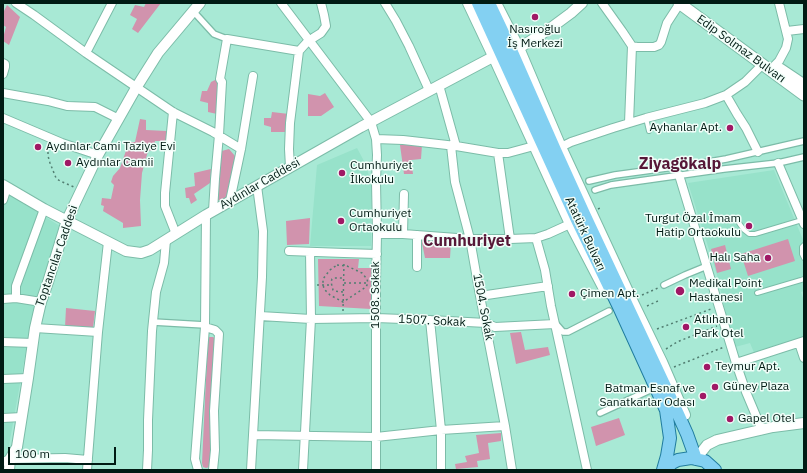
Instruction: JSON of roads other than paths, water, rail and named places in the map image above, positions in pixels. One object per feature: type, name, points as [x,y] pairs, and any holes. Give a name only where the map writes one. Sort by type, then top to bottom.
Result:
[{"type":"main road","name":"Atatürk Bulvarı","points":[[478,3],[507,53],[558,148],[687,434],[696,459]]},
{"type":"main road","name":"Atatürk Bulvarı","points":[[489,3],[507,53],[577,220],[619,306],[666,410],[670,438],[664,470]]},
{"type":"main road","name":"Edip Solmaz Bulvarı","points":[[679,3],[804,95]]},
{"type":"main road","name":"Edip Solmaz Bulvarı","points":[[689,3],[803,84]]},
{"type":"main road","points":[[664,470],[672,463],[685,458],[705,462],[715,470]]},
{"type":"street","points":[[16,3],[136,88],[173,112],[219,135],[241,149]]},
{"type":"street","name":"Toptancılar Caddesi","points":[[9,470],[6,460],[17,447],[35,328],[41,302],[67,220],[98,156],[136,88],[158,53],[200,3]]},
{"type":"street","name":"1508. Sokak","points":[[281,3],[370,122],[376,139],[378,155],[376,182],[377,254],[372,283],[376,318],[376,470]]},
{"type":"street","points":[[290,167],[290,123],[299,51],[309,40],[320,33],[326,26],[321,3]]},
{"type":"street","name":"1504. Sokak","points":[[385,3],[434,88],[454,146],[455,182],[470,239],[512,470]]},
{"type":"street","points":[[468,3],[507,53]]},
{"type":"street","points":[[496,3],[507,53],[534,146],[570,224],[614,309],[649,385],[666,410]]},
{"type":"street","name":"Aydınlar Caddesi","points":[[5,186],[126,251],[141,253],[150,250],[230,201],[370,122],[489,59],[507,53],[548,30],[582,3]]},
{"type":"street","points":[[602,3],[632,46],[629,123]]},
{"type":"street","points":[[632,46],[654,47],[658,45],[661,42],[668,23],[679,3]]},
{"type":"street","points":[[775,65],[786,48],[788,39],[779,3]]},
{"type":"street","points":[[86,53],[109,4]]},
{"type":"street","points":[[193,11],[214,34],[227,39],[299,51]]},
{"type":"street","points":[[787,31],[804,29]]},
{"type":"street","points":[[198,470],[195,459],[205,326],[210,213],[219,135],[222,82],[220,78],[227,39]]},
{"type":"street","points":[[3,63],[5,64],[5,67],[3,74]]},
{"type":"street","points":[[558,148],[571,142],[629,123],[705,103],[726,95],[745,82],[762,65]]},
{"type":"street","points":[[230,201],[241,149],[253,76]]},
{"type":"street","points":[[3,93],[67,106],[95,107],[119,119]]},
{"type":"street","points":[[726,95],[746,128],[758,152]]},
{"type":"street","points":[[173,112],[165,206],[176,234]]},
{"type":"street","points":[[3,118],[62,143],[98,156]]},
{"type":"street","points":[[376,139],[403,140],[454,146],[498,154],[534,146]]},
{"type":"street","points":[[589,181],[615,175],[708,162],[804,142]]},
{"type":"street","points":[[498,154],[510,239]]},
{"type":"street","points":[[595,190],[611,185],[778,163],[804,157]]},
{"type":"street","points":[[778,163],[803,222]]},
{"type":"street","points":[[679,175],[736,363],[762,430]]},
{"type":"street","points":[[3,200],[5,186]]},
{"type":"street","points":[[251,470],[260,316],[263,231],[257,186]]},
{"type":"street","points":[[403,234],[404,194]]},
{"type":"street","points":[[16,298],[16,286],[44,208]]},
{"type":"street","points":[[377,234],[403,234],[470,239],[536,238],[570,224]]},
{"type":"street","points":[[417,235],[417,267]]},
{"type":"street","points":[[536,238],[545,270],[551,306],[587,470]]},
{"type":"street","points":[[147,470],[153,322],[156,292],[164,262],[166,240]]},
{"type":"street","points":[[86,470],[98,332],[108,242]]},
{"type":"street","points":[[289,251],[377,254]]},
{"type":"street","points":[[303,470],[311,319],[310,252]]},
{"type":"street","points":[[664,285],[707,266]]},
{"type":"street","points":[[480,296],[548,286]]},
{"type":"street","points":[[3,299],[16,298],[41,302]]},
{"type":"street","points":[[555,324],[563,332],[568,332],[609,311]]},
{"type":"street","name":"1507. Sokak","points":[[260,316],[311,319],[376,318],[430,320],[486,323],[495,327],[555,324]]},
{"type":"street","points":[[430,320],[441,430],[441,470]]},
{"type":"street","points":[[153,322],[205,326],[215,330],[219,334],[214,411],[215,450],[213,470]]},
{"type":"street","points":[[35,328],[98,332]]},
{"type":"street","points":[[3,342],[33,343]]},
{"type":"street","points":[[736,363],[802,342],[804,358]]},
{"type":"street","points":[[3,379],[28,378]]},
{"type":"street","points":[[600,413],[652,389]]},
{"type":"street","points":[[3,418],[22,417]]},
{"type":"street","points":[[696,459],[707,446],[717,440],[773,427],[804,423]]},
{"type":"street","points":[[253,435],[376,437],[441,430],[505,426]]},
{"type":"street","points":[[6,460],[65,458],[88,460]]},
{"type":"lane","points":[[646,118],[649,131]]},
{"type":"lane","points":[[739,224],[749,234],[755,234],[803,222]]},
{"type":"lane","points":[[804,245],[802,247],[802,254],[804,258]]},
{"type":"lane","points":[[757,293],[802,280],[804,278]]},
{"type":"lane","points":[[746,392],[756,387]]},
{"type":"place","name":"Nasıroğlu İş Merkezi","points":[[535,17]]},
{"type":"place","name":"Ayhanlar Apt.","points":[[730,128]]},
{"type":"place","name":"Aydınlar Cami Taziye Evi","points":[[38,147]]},
{"type":"place","name":"Aydınlar Camii","points":[[68,163]]},
{"type":"place","name":"Cumhuriyet İlkokulu","points":[[342,173]]},
{"type":"place","name":"Cumhuriyet Ortaokulu","points":[[341,221]]},
{"type":"place","name":"Turgut Özal İmam Hatip Ortaokulu","points":[[749,226]]},
{"type":"place","name":"Halı Saha","points":[[768,258]]},
{"type":"place","name":"Medikal Point Hastanesi","points":[[680,291]]},
{"type":"place","name":"Çimen Apt.","points":[[572,294]]},
{"type":"place","name":"Atlıhan Park Otel","points":[[686,327]]},
{"type":"place","name":"Teymur Apt.","points":[[707,367]]},
{"type":"place","name":"Güney Plaza","points":[[715,387]]},
{"type":"place","name":"Batman Esnaf ve Sanatkarlar Odası","points":[[703,396]]},
{"type":"place","name":"Gapel Otel","points":[[730,419]]},
{"type":"district","name":"Ziyagökalp","points":[[680,164]]},
{"type":"district","name":"Cumhuriyet","points":[[467,241]]}]
